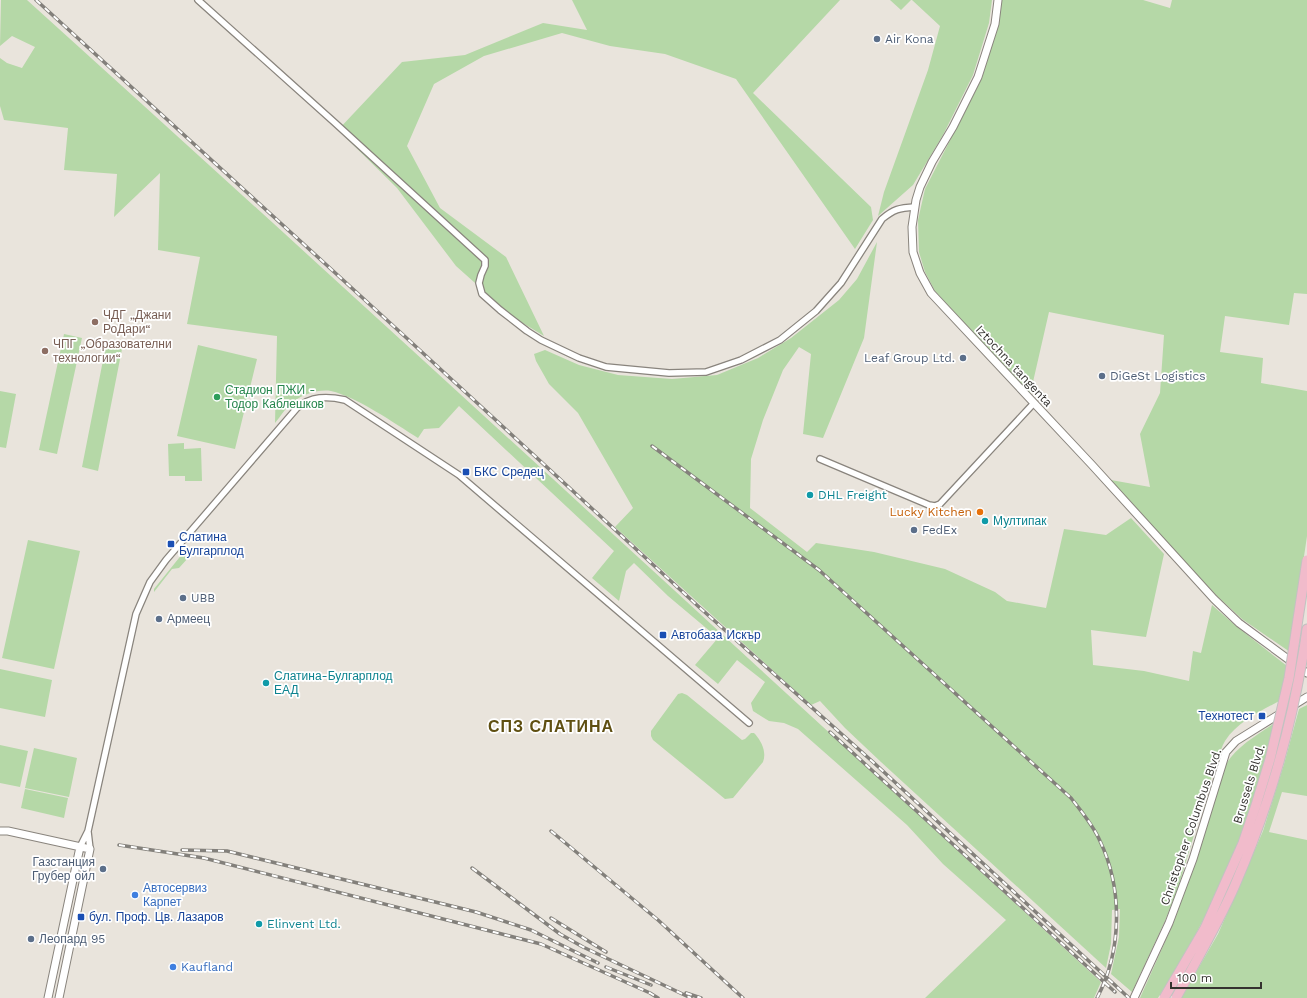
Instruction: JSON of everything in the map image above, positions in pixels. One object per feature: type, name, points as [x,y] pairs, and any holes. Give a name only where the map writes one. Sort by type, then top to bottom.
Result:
[{"type":"main road","name":"Brussels Blvd.","points":[[1164,998],[1205,928],[1240,850],[1256,805],[1270,760],[1289,678],[1307,560]]},
{"type":"main road","name":"Brussels Blvd.","points":[[1176,998],[1213,932],[1235,886],[1265,808],[1280,762],[1292,714],[1299,682],[1307,629]]},
{"type":"street","points":[[198,0],[485,260],[485,266],[481,275],[480,283],[482,294],[500,310],[541,340],[578,358],[606,367],[669,373],[706,372],[741,360],[780,340],[816,311],[841,283],[882,219],[891,211],[900,208],[915,207]]},
{"type":"street","name":"Iztochna tangenta","points":[[998,0],[995,24],[978,77],[953,127],[920,187],[912,227],[913,252],[920,273],[932,293],[1214,599],[1239,622],[1307,672]]},
{"type":"street","points":[[48,998],[80,847],[88,832],[136,614],[150,582],[166,560],[297,408],[303,403],[312,399],[333,397],[344,400],[459,475],[749,723]]},
{"type":"street","points":[[820,459],[929,505],[935,506],[940,504],[1034,403]]},
{"type":"street","name":"Christopher Columbus Blvd.","points":[[1134,998],[1169,923],[1193,859],[1226,752],[1236,741],[1307,697]]},
{"type":"street","points":[[0,831],[8,831],[90,849]]},
{"type":"street","points":[[59,998],[90,849],[88,832]]},
{"type":"green space","points":[[1,0],[27,0],[296,244],[1101,982],[1094,998],[925,998],[1006,920],[943,864],[907,825],[798,729],[784,723],[769,721],[753,711],[751,703],[765,682],[737,660],[718,684],[695,665],[718,638],[668,596],[634,563],[626,571],[619,601],[592,578],[614,551],[459,406],[439,428],[424,429],[418,438],[387,418],[352,399],[331,391],[316,391],[306,394],[290,404],[275,423],[277,336],[187,324],[200,257],[158,250],[160,173],[114,217],[117,174],[64,170],[68,128],[4,120],[0,106],[0,58],[7,63],[22,68],[35,47],[12,36],[0,46]]},
{"type":"green space","points":[[572,0],[840,0],[753,93],[871,207],[873,220],[855,249],[736,79],[665,54],[610,46],[562,33],[484,56],[434,84],[407,146],[440,208],[506,257],[544,336],[513,317],[456,266],[397,188],[338,130],[402,62],[465,55],[543,23],[587,30]]},
{"type":"green space","points":[[890,0],[911,0],[901,10]]},
{"type":"green space","points":[[912,0],[992,0],[989,23],[973,75],[943,135],[913,185],[878,216],[884,192],[928,70],[940,26]]},
{"type":"green space","points":[[1001,0],[1143,0],[1170,8],[1172,0],[1307,0],[1307,294],[1294,293],[1289,325],[1225,316],[1220,352],[1263,358],[1261,383],[1307,391],[1307,536],[1290,652],[1242,619],[1217,596],[1111,480],[1150,487],[1140,434],[1160,393],[1164,335],[1049,312],[1030,395],[935,291],[925,272],[919,252],[918,220],[925,189],[982,78],[998,25]]},
{"type":"green space","points":[[877,242],[864,338],[823,438],[803,434],[811,354],[799,347],[783,370],[763,420],[751,459],[750,508],[807,552],[816,543],[874,552],[945,569],[995,592],[1007,601],[1046,608],[1064,529],[1106,535],[1131,518],[1164,554],[1146,637],[1091,630],[1093,665],[1144,671],[1189,681],[1193,651],[1201,653],[1212,605],[1287,666],[1281,700],[1243,722],[1230,734],[1223,745],[1217,759],[1178,888],[1165,921],[1132,992],[1111,974],[1119,937],[1120,909],[1112,910],[1111,944],[1106,968],[881,762],[845,728],[820,701],[811,705],[615,527],[633,508],[578,413],[549,384],[536,361],[534,354],[545,350],[579,365],[618,375],[672,379],[717,375],[758,358],[791,338],[839,300],[857,279]]},
{"type":"green space","points":[[64,334],[82,338],[57,454],[39,450]]},
{"type":"green space","points":[[107,340],[123,344],[98,471],[82,467]]},
{"type":"green space","name":"Стадион ПЖИ - Тодор Каблешков","points":[[198,345],[257,359],[235,449],[177,436]]},
{"type":"green space","points":[[0,391],[16,394],[6,448],[0,447]]},
{"type":"green space","points":[[184,443],[184,449],[201,448],[202,481],[185,481],[185,476],[169,476],[168,444]]},
{"type":"green space","points":[[28,540],[80,551],[54,669],[2,658]]},
{"type":"green space","points":[[183,553],[188,558],[179,568],[172,569],[154,592],[154,589]]},
{"type":"green space","points":[[0,669],[52,680],[45,717],[0,708]]},
{"type":"green space","points":[[682,693],[687,695],[742,740],[751,733],[754,733],[761,743],[764,750],[763,762],[733,798],[725,799],[653,740],[651,736],[651,731],[678,694]]},
{"type":"green space","points":[[1307,705],[1307,796],[1282,792],[1269,832],[1307,840],[1307,998],[1181,998],[1218,934],[1263,831],[1299,709]]},
{"type":"green space","points":[[1276,722],[1248,819],[1219,889],[1184,955],[1158,998],[1140,998],[1173,924],[1197,859],[1226,764],[1236,751]]},
{"type":"green space","points":[[0,745],[28,751],[20,787],[0,783]]},
{"type":"green space","points":[[34,748],[77,758],[69,797],[25,788]]},
{"type":"green space","points":[[25,789],[68,798],[64,818],[21,808]]},
{"type":"railway","points":[[36,0],[699,607],[873,762],[1129,998]]},
{"type":"railway","points":[[652,446],[819,570],[1071,798],[1083,813],[1100,841],[1108,860],[1116,899],[1115,940],[1105,980],[1097,998]]},
{"type":"railway","points":[[830,732],[1115,992]]},
{"type":"railway","points":[[551,831],[658,920],[743,998]]},
{"type":"railway","points":[[119,845],[204,858],[541,944],[658,998]]},
{"type":"railway","points":[[182,850],[227,851],[476,912],[531,930],[598,963]]},
{"type":"railway","points":[[472,868],[560,934],[583,947],[691,998]]},
{"type":"railway","points":[[551,918],[606,952]]},
{"type":"railway","points":[[606,967],[651,985]]},
{"type":"railway","points":[[686,993],[701,998]]},
{"type":"place","name":"Air Kona","points":[[877,39]]},
{"type":"place","name":"ЧДГ „Джани РоДари“","points":[[95,322]]},
{"type":"place","name":"ЧПГ „Образователни технологии“","points":[[45,351]]},
{"type":"place","name":"Leaf Group Ltd.","points":[[963,358]]},
{"type":"place","name":"DiGeSt Logistics","points":[[1102,376]]},
{"type":"place","name":"Стадион ПЖИ - Тодор Каблешков","points":[[217,397]]},
{"type":"place","name":"БКС Средец","points":[[466,472]]},
{"type":"place","name":"DHL Freight","points":[[810,495]]},
{"type":"place","name":"Lucky Kitchen","points":[[980,512]]},
{"type":"place","name":"Мултипак","points":[[985,521]]},
{"type":"place","name":"FedEx","points":[[914,530]]},
{"type":"place","name":"Слатина Булгарплод","points":[[171,544]]},
{"type":"place","name":"UBB","points":[[183,598]]},
{"type":"place","name":"Армеец","points":[[159,619]]},
{"type":"place","name":"Автобаза Искър","points":[[663,635]]},
{"type":"place","name":"Слатина-Булгарплод ЕАД","points":[[266,683]]},
{"type":"place","name":"Технотест","points":[[1262,716]]},
{"type":"place","name":"Газстанция Грубер ойл","points":[[103,869]]},
{"type":"place","name":"Автосервиз Карпет","points":[[135,895]]},
{"type":"place","name":"бул. Проф. Цв. Лазаров","points":[[81,917]]},
{"type":"place","name":"Elinvent Ltd.","points":[[259,924]]},
{"type":"place","name":"Леопард 95","points":[[31,939]]},
{"type":"place","name":"Kaufland","points":[[173,967]]},
{"type":"district","name":"СПЗ СЛАТИНА","points":[[551,726]]}]
